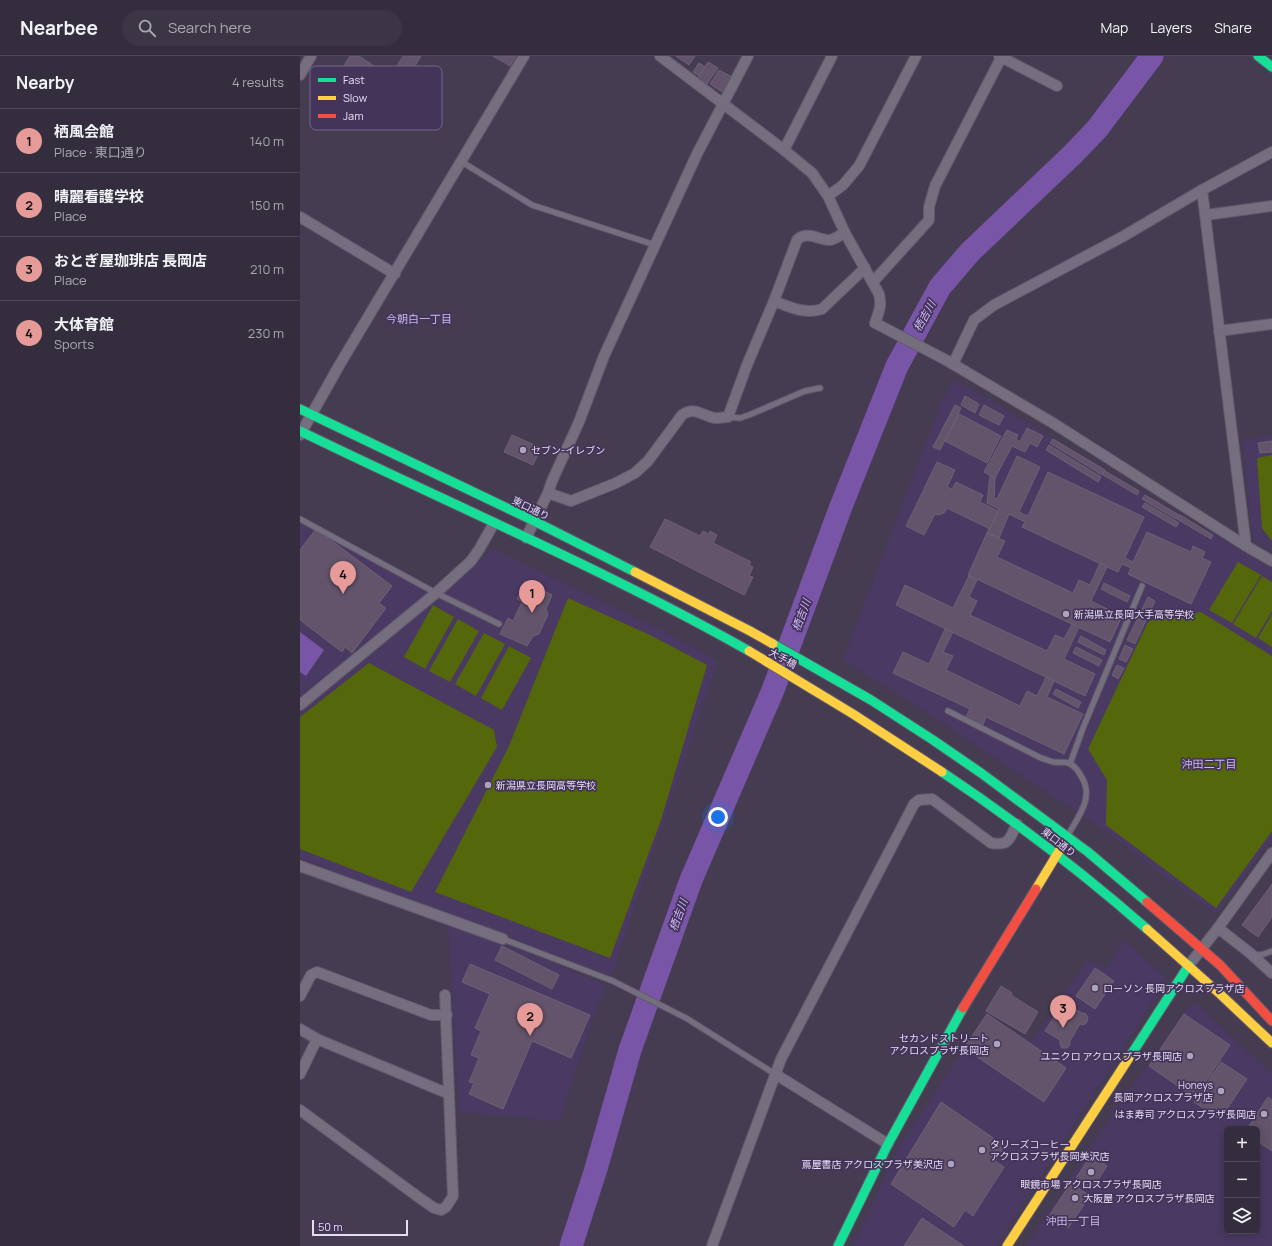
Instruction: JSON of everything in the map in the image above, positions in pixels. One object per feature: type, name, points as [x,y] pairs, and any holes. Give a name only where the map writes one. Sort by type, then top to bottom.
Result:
[{"type":"street","points":[[300,74],[311,56]]},
{"type":"street","points":[[524,56],[301,432],[526,538],[548,493],[579,422],[604,356],[655,245],[697,154],[748,56]]},
{"type":"street","points":[[660,56],[812,173],[828,196],[845,233],[879,294],[881,302],[875,322],[950,362],[1053,423],[1272,561]]},
{"type":"street","points":[[784,150],[832,56]]},
{"type":"street","points":[[828,196],[843,185],[859,166],[916,56]]},
{"type":"street","points":[[873,282],[929,220],[929,207],[935,186],[1001,56],[1057,86]]},
{"type":"street","points":[[1258,56],[1272,67]]},
{"type":"street","points":[[950,362],[974,320],[994,305],[1122,237],[1202,190],[1272,152]]},
{"type":"street","points":[[1202,190],[1246,546]]},
{"type":"street","points":[[1206,215],[1272,206]]},
{"type":"street","points":[[300,217],[395,274]]},
{"type":"street","points":[[548,493],[571,501],[635,474],[648,461],[682,415],[687,411],[716,418],[728,417],[797,240],[801,236],[806,235],[831,240],[845,233]]},
{"type":"street","points":[[774,301],[796,309],[814,312],[822,309],[865,268]]},
{"type":"street","points":[[1219,331],[1272,324]]},
{"type":"street","name":"東口通り","points":[[300,409],[534,521],[750,631]]},
{"type":"street","points":[[300,705],[436,593],[471,561],[494,523]]},
{"type":"street","name":"大手橋","points":[[526,538],[685,616],[812,687]]},
{"type":"street","name":"大手橋","points":[[750,631],[819,670]]},
{"type":"street","name":"東口通り","points":[[819,670],[871,700],[938,743],[1068,836],[1220,965],[1272,1021]]},
{"type":"street","name":"東口通り","points":[[812,687],[906,746],[1057,854],[1189,964],[1272,1042]]},
{"type":"street","points":[[712,1246],[781,1059],[914,804],[919,800],[932,799],[991,843],[1001,845],[1007,842],[1017,824]]},
{"type":"street","points":[[838,1246],[888,1144],[927,1072],[972,992],[1068,836]]},
{"type":"street","points":[[1007,1246],[1189,964],[1218,928],[1272,853]]},
{"type":"street","points":[[300,866],[503,939]]},
{"type":"street","points":[[1218,928],[1272,972]]},
{"type":"street","points":[[300,996],[311,975],[317,972],[431,1015],[447,1015]]},
{"type":"street","points":[[300,1110],[421,1200],[434,1208],[441,1210],[446,1207],[453,1196],[446,995]]},
{"type":"street","points":[[300,1029],[317,1039],[449,1094]]},
{"type":"street","points":[[300,1074],[317,1039]]},
{"type":"street","points":[[775,1074],[888,1144]]},
{"type":"lane","points":[[462,162],[532,205],[655,245]]},
{"type":"lane","points":[[728,417],[740,418],[749,416],[805,391],[820,388]]},
{"type":"lane","points":[[300,519],[436,593],[498,624]]},
{"type":"lane","points":[[1070,764],[1083,728],[1142,586]]},
{"type":"lane","points":[[948,711],[1041,758],[1052,762],[1070,764],[1078,771],[1084,779],[1087,799],[1068,836]]},
{"type":"lane","points":[[503,939],[616,983],[680,1016],[775,1074]]},
{"type":"lane","points":[[1250,953],[1261,955],[1272,951]]},
{"type":"shaded area","name":"新潟県立長岡大手高等学校","points":[[956,380],[1272,569],[1272,839],[1216,914],[1090,820],[917,706],[843,660],[943,398]]},
{"type":"shaded area","points":[[1272,436],[1272,551],[1253,540],[1243,440]]},
{"type":"shaded area","points":[[300,515],[434,587],[300,697]]},
{"type":"shaded area","name":"新潟県立長岡高等学校","points":[[493,549],[662,630],[718,661],[613,971],[608,975],[300,858],[300,712],[438,598]]},
{"type":"shaded area","points":[[300,632],[324,650],[306,676],[300,672]]},
{"type":"shaded area","points":[[448,925],[546,959],[605,985],[604,994],[597,1006],[560,1121],[459,1112]]},
{"type":"shaded area","points":[[1124,940],[1165,977],[1162,987],[996,1246],[853,1246],[898,1149],[947,1075],[986,1012],[1031,1042],[1088,960],[1107,969]]},
{"type":"shaded area","points":[[1197,1004],[1272,1075],[1272,1246],[1026,1246],[1121,1101],[1185,1010]]},
{"type":"green space","points":[[1272,455],[1272,541],[1262,528],[1257,458]]},
{"type":"green space","points":[[1238,562],[1261,575],[1232,623],[1209,610]]},
{"type":"green space","points":[[1262,576],[1272,582],[1272,611],[1256,638],[1233,624]]},
{"type":"green space","points":[[568,598],[650,635],[707,665],[661,820],[610,958],[435,892],[509,746]]},
{"type":"green space","points":[[433,605],[454,617],[425,669],[404,657]]},
{"type":"green space","points":[[1178,608],[1191,614],[1201,612],[1272,656],[1272,831],[1216,908],[1106,825],[1107,780],[1088,749],[1148,622]]},
{"type":"green space","points":[[1272,614],[1272,647],[1258,638]]},
{"type":"green space","points":[[458,619],[479,631],[450,682],[429,671]]},
{"type":"green space","points":[[484,633],[505,644],[476,696],[455,684]]},
{"type":"green space","points":[[509,646],[531,658],[502,710],[481,698]]},
{"type":"green space","points":[[369,663],[494,730],[497,747],[411,892],[300,849],[300,717]]},
{"type":"building","points":[[350,56],[359,56],[374,66],[344,66]]},
{"type":"building","points":[[403,56],[421,56],[415,66],[397,66]]},
{"type":"building","points":[[493,56],[516,56],[510,66]]},
{"type":"building","points":[[676,56],[695,56],[689,65]]},
{"type":"building","points":[[708,62],[718,68],[707,84],[698,78]]},
{"type":"building","points":[[699,63],[705,67],[699,76],[693,72]]},
{"type":"building","points":[[719,70],[732,77],[722,92],[710,84]]},
{"type":"building","points":[[965,396],[979,404],[975,413],[961,405]]},
{"type":"building","points":[[955,405],[961,408],[940,450],[933,447]]},
{"type":"building","points":[[984,405],[1004,416],[999,425],[979,415]]},
{"type":"building","points":[[959,414],[1001,436],[987,463],[945,441]]},
{"type":"building","points":[[1027,428],[1043,436],[1037,447],[1030,443],[1025,452],[1012,446],[995,478],[984,472],[1007,430],[1018,435],[1016,439],[1020,442]]},
{"type":"building","points":[[512,435],[541,448],[533,465],[504,452]]},
{"type":"building","points":[[1053,439],[1105,470],[1102,475],[1050,443]]},
{"type":"building","points":[[1272,441],[1272,452],[1260,453],[1258,443]]},
{"type":"building","points":[[1049,445],[1101,477],[1098,482],[1046,450]]},
{"type":"building","points":[[1017,456],[1040,467],[1019,512],[1028,516],[1048,472],[1144,517],[1125,558],[1133,562],[1147,532],[1191,552],[1193,546],[1205,552],[1202,558],[1211,562],[1191,604],[1128,574],[1131,568],[1122,564],[1118,572],[1022,527],[1025,522],[1009,514],[999,538],[987,533],[999,509],[987,503],[990,475],[995,478],[994,498],[997,499]]},
{"type":"building","points":[[937,462],[955,470],[947,487],[952,489],[956,482],[983,495],[980,502],[998,511],[990,529],[947,508],[944,513],[938,515],[935,514],[924,535],[906,526]]},
{"type":"building","points":[[1105,471],[1139,491],[1137,495],[1103,475]]},
{"type":"building","points":[[1145,495],[1179,515],[1176,519],[1142,499]]},
{"type":"building","points":[[1145,503],[1179,523],[1176,527],[1142,507]]},
{"type":"building","points":[[1180,515],[1213,535],[1211,539],[1177,519]]},
{"type":"building","points":[[665,519],[700,536],[703,531],[709,534],[710,531],[717,535],[713,543],[751,562],[749,565],[753,567],[749,576],[753,577],[744,595],[650,547]]},
{"type":"building","points":[[316,529],[392,586],[379,603],[386,608],[352,653],[345,647],[342,652],[300,620],[300,550]]},
{"type":"building","points":[[987,533],[1005,541],[997,557],[1073,593],[1079,580],[1090,585],[1100,563],[1107,567],[1091,601],[1122,616],[1110,642],[968,575]]},
{"type":"building","points":[[969,576],[977,580],[969,597],[977,601],[970,615],[1047,651],[1055,635],[1064,639],[1072,624],[1079,627],[1064,659],[1095,674],[1085,696],[896,605],[905,585],[953,608]]},
{"type":"building","points":[[525,581],[552,595],[546,609],[548,614],[539,634],[533,636],[527,646],[500,634],[508,618],[513,621],[522,602],[517,599]]},
{"type":"building","points":[[1104,583],[1130,596],[1127,602],[1101,589]]},
{"type":"building","points":[[1148,597],[1155,601],[1135,644],[1127,640]]},
{"type":"building","points":[[945,629],[953,632],[943,652],[953,656],[946,670],[1020,706],[1027,691],[1037,696],[1046,677],[1054,681],[1047,697],[1083,714],[1064,754],[986,717],[983,725],[966,717],[970,709],[893,673],[903,652],[929,664]]},
{"type":"building","points":[[1081,636],[1106,650],[1104,655],[1078,642]]},
{"type":"building","points":[[1125,645],[1133,649],[1126,662],[1119,659]]},
{"type":"building","points":[[1076,647],[1102,660],[1099,666],[1073,653]]},
{"type":"building","points":[[1117,665],[1124,668],[1118,679],[1112,675]]},
{"type":"building","points":[[1056,689],[1081,702],[1078,708],[1053,694]]},
{"type":"building","points":[[1272,884],[1272,917],[1258,937],[1242,925]]},
{"type":"building","points":[[502,946],[559,975],[552,989],[495,960]]},
{"type":"building","points":[[470,964],[590,1015],[571,1058],[532,1041],[503,1109],[469,1094],[474,1083],[469,1082],[479,1058],[471,1055],[481,1031],[475,1028],[490,994],[462,982]]},
{"type":"building","name":"ローソン 長岡アクロスプラザ店","points":[[1095,968],[1114,981],[1095,1009],[1076,996]]},
{"type":"building","points":[[1001,986],[1012,993],[1011,995],[1038,1012],[1025,1034],[986,1011]]},
{"type":"building","points":[[1067,1004],[1086,1014],[1088,1018],[1084,1025],[1080,1024],[1070,1041],[1070,1045],[1067,1048],[1062,1048],[1060,1040],[1045,1031],[1056,1014],[1059,1016]]},
{"type":"building","points":[[987,1014],[1066,1068],[1044,1102],[964,1048]]},
{"type":"building","name":"ユニクロ アクロスプラザ長岡店","points":[[1184,1014],[1230,1045],[1195,1098],[1149,1066]]},
{"type":"building","name":"Honeys 長岡アクロスプラザ店","points":[[1221,1062],[1247,1079],[1220,1119],[1194,1102]]},
{"type":"building","name":"はま寿司 アクロスプラザ長岡店","points":[[1268,1097],[1272,1100],[1272,1151],[1260,1143],[1260,1126],[1249,1126]]},
{"type":"building","name":"蔦屋書店 アクロスプラザ美沢店","points":[[941,1102],[1005,1146],[995,1161],[1004,1167],[973,1216],[965,1210],[954,1227],[891,1184]]},
{"type":"building","name":"眼鏡市場 アクロスプラザ長岡店","points":[[1091,1155],[1107,1166],[1092,1189],[1076,1178]]},
{"type":"building","points":[[1071,1183],[1090,1196],[1068,1228],[1049,1216]]},
{"type":"building","points":[[922,1218],[964,1246],[904,1246]]},
{"type":"waterway","name":"栖吉川","points":[[571,1246],[595,1172],[630,1050],[691,880],[773,690],[840,509],[897,366],[940,287],[970,252],[1072,155],[1097,129],[1152,56]]},
{"type":"traffic: fast","points":[[1258,56],[1272,67]]},
{"type":"traffic: fast","points":[[300,409],[534,521],[635,572]]},
{"type":"traffic: fast","points":[[300,431],[639,592],[749,651]]},
{"type":"traffic: fast","points":[[773,644],[871,700],[981,773],[1088,852],[1147,902]]},
{"type":"traffic: fast","points":[[942,772],[1047,847],[1098,887],[1147,929]]},
{"type":"traffic: fast","points":[[1129,1058],[1189,965]]},
{"type":"traffic: fast","points":[[838,1246],[888,1144],[963,1008]]},
{"type":"traffic: slow","points":[[635,572],[773,644]]},
{"type":"traffic: slow","points":[[749,651],[853,714],[942,772]]},
{"type":"traffic: slow","points":[[1036,889],[1062,846]]},
{"type":"traffic: slow","points":[[1147,929],[1272,1043]]},
{"type":"traffic: slow","points":[[1007,1246],[1129,1058]]},
{"type":"traffic: jam","points":[[963,1008],[1036,889]]},
{"type":"traffic: jam","points":[[1147,902],[1220,965],[1272,1021]]},
{"type":"place","name":"セブン-イレブン","points":[[523,450]]},
{"type":"place","name":"大体育館","points":[[343,594]]},
{"type":"place","name":"栖風会館","points":[[532,613]]},
{"type":"place","name":"新潟県立長岡大手高等学校","points":[[1066,614]]},
{"type":"place","name":"新潟県立長岡高等学校","points":[[488,785]]},
{"type":"place","name":"ローソン 長岡アクロスプラザ店","points":[[1095,988]]},
{"type":"place","name":"おとぎ屋珈琲店 長岡店","points":[[1063,1028]]},
{"type":"place","name":"晴麗看護学校","points":[[530,1036]]},
{"type":"place","name":"セカンドストリート アクロスプラザ長岡店","points":[[997,1044]]},
{"type":"place","name":"ユニクロ アクロスプラザ長岡店","points":[[1190,1056]]},
{"type":"place","name":"Honeys 長岡アクロスプラザ店","points":[[1221,1091]]},
{"type":"place","name":"はま寿司 アクロスプラザ長岡店","points":[[1264,1114]]},
{"type":"place","name":"タリーズコーヒー アクロスプラザ長岡美沢店","points":[[982,1150]]},
{"type":"place","name":"蔦屋書店 アクロスプラザ美沢店","points":[[951,1164]]},
{"type":"place","name":"眼鏡市場 アクロスプラザ長岡店","points":[[1091,1172]]},
{"type":"place","name":"大阪屋 アクロスプラザ長岡店","points":[[1075,1198]]},
{"type":"district","name":"今朝白一丁目","points":[[419,318]]},
{"type":"district","name":"沖田二丁目","points":[[1209,763]]},
{"type":"district","name":"沖田一丁目","points":[[1073,1220]]}]
